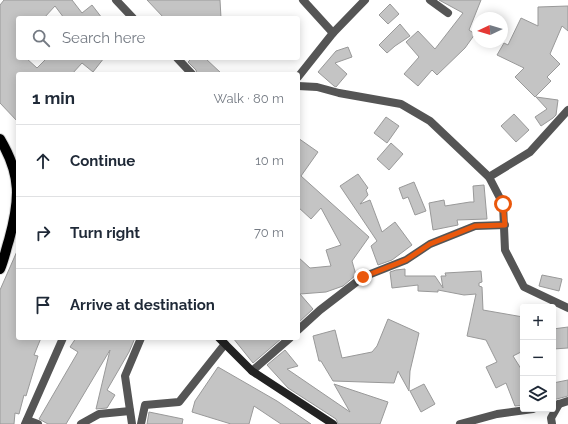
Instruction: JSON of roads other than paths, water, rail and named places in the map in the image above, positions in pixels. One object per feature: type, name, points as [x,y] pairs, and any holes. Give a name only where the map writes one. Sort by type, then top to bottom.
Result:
[{"type":"main road","points":[[0,139],[16,170]]},
{"type":"main road","points":[[0,269],[14,220],[16,206]]},
{"type":"main road","points":[[222,341],[252,371],[333,423]]},
{"type":"street","points":[[116,0],[131,16]]},
{"type":"street","points":[[303,0],[333,33]]},
{"type":"street","points":[[300,75],[333,33],[365,0]]},
{"type":"street","points":[[430,0],[448,13]]},
{"type":"street","points":[[179,60],[190,72]]},
{"type":"street","points":[[300,86],[317,87],[340,93],[400,104],[430,121],[489,178],[503,204],[505,250],[524,287],[568,308]]},
{"type":"street","points":[[489,178],[530,152],[568,110]]},
{"type":"street","points":[[300,328],[320,310],[363,277],[406,260],[430,244],[475,226],[505,225]]},
{"type":"street","points":[[38,424],[26,422],[61,340]]},
{"type":"street","points":[[132,424],[125,376],[140,340]]},
{"type":"street","points":[[252,371],[288,340]]},
{"type":"street","points":[[141,424],[145,404],[179,402],[222,341]]},
{"type":"street","points":[[556,405],[568,401]]},
{"type":"street","points":[[81,424],[99,414],[130,411]]},
{"type":"street","points":[[460,424],[497,414],[520,411]]},
{"type":"street","points":[[552,424],[551,418],[553,412]]}]
